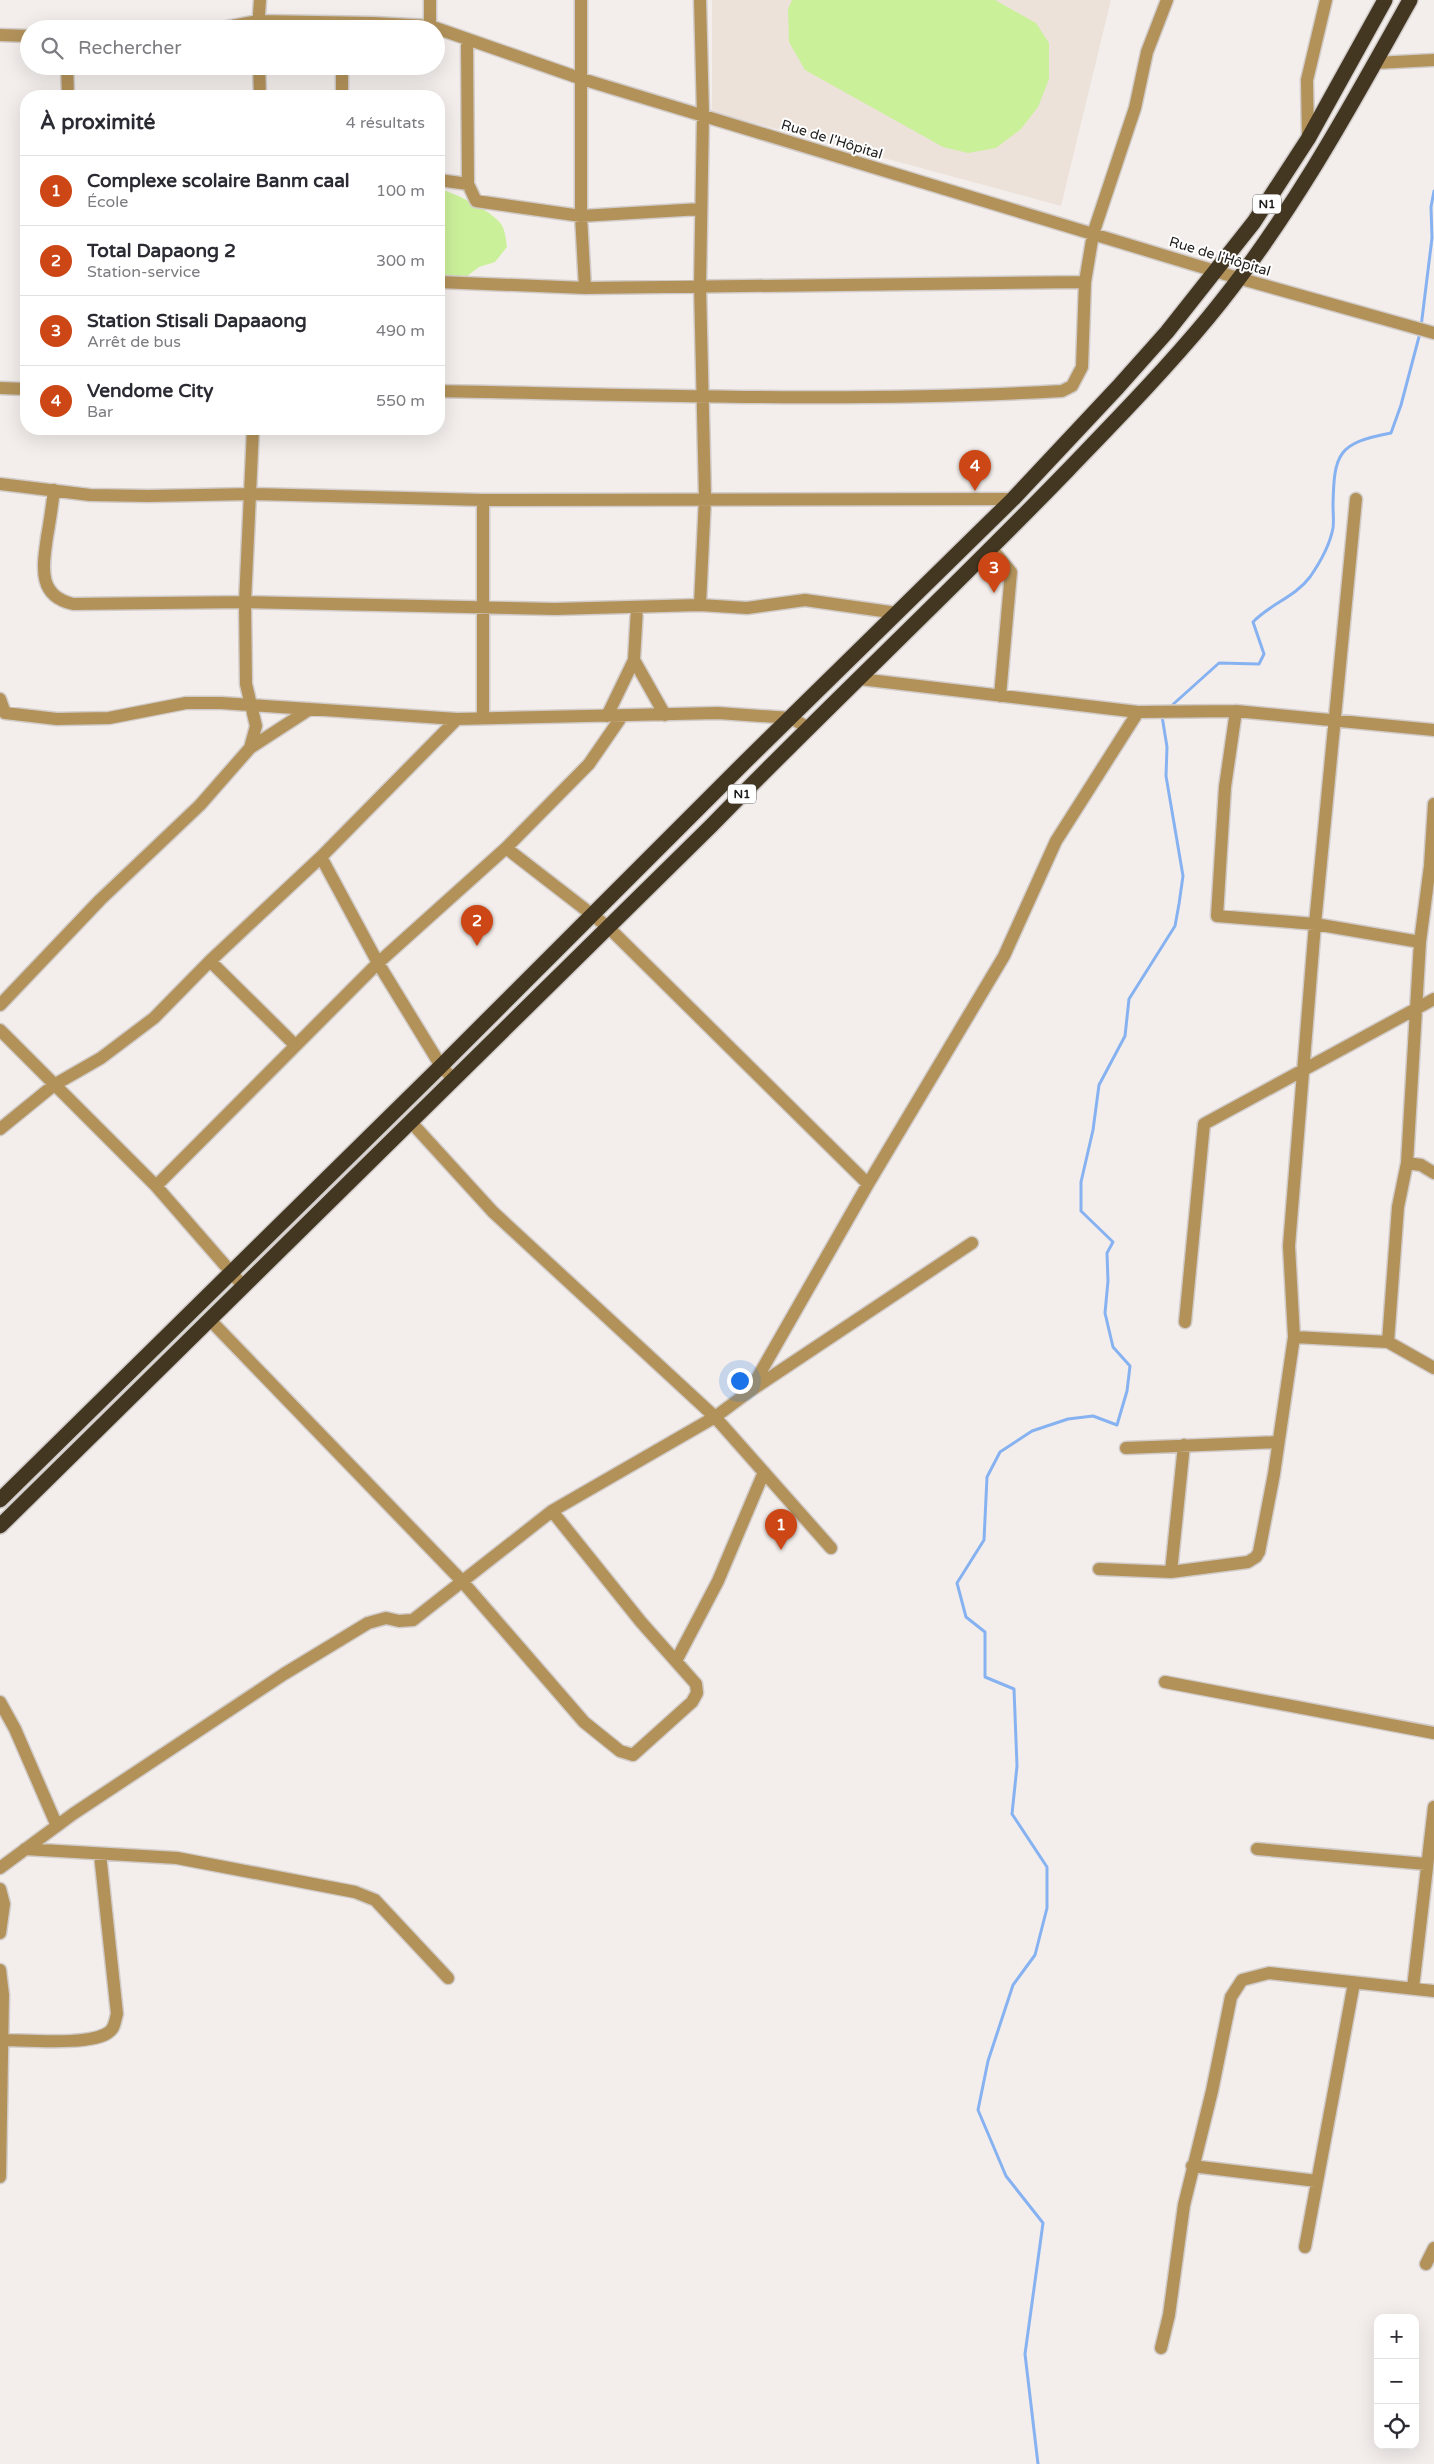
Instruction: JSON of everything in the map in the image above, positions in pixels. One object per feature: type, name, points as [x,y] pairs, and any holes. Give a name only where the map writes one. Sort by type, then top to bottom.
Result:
[{"type":"highway","name":"N1","points":[[0,1500],[1013,499],[1118,387],[1217,271],[1254,222],[1308,139],[1386,0]]},
{"type":"highway","name":"N1","points":[[0,1526],[211,1321],[807,727],[992,549],[1142,393],[1209,317],[1278,222],[1324,152],[1410,0]]},
{"type":"street","points":[[258,20],[260,0]]},
{"type":"street","points":[[430,0],[430,20]]},
{"type":"street","points":[[581,0],[581,216],[585,288]]},
{"type":"street","points":[[700,0],[703,115],[700,286],[705,498],[700,605]]},
{"type":"street","points":[[445,390],[704,396],[971,396],[1062,391],[1072,386],[1082,368],[1085,282],[1093,234],[1134,108],[1147,52],[1167,0]]},
{"type":"street","points":[[1308,139],[1307,80],[1326,0]]},
{"type":"street","name":"Rue de l'Hôpital","points":[[445,32],[582,79],[1238,278],[1425,330]]},
{"type":"street","points":[[0,35],[20,36]]},
{"type":"street","points":[[467,40],[468,184],[476,201],[581,216],[701,209]]},
{"type":"street","points":[[1375,63],[1434,60]]},
{"type":"street","points":[[67,75],[68,90]]},
{"type":"street","points":[[259,75],[260,90]]},
{"type":"street","points":[[342,75],[342,90]]},
{"type":"street","points":[[445,181],[468,184]]},
{"type":"street","points":[[445,282],[585,288],[1085,282]]},
{"type":"street","points":[[0,388],[20,389]]},
{"type":"street","points":[[250,748],[256,726],[246,684],[245,602],[253,435]]},
{"type":"street","points":[[0,484],[90,495],[139,496],[251,494],[483,500],[705,498],[1013,499]]},
{"type":"street","points":[[54,490],[43,566],[45,582],[58,599],[73,604],[245,602],[484,608],[637,608],[700,605],[747,608],[818,600],[897,614]]},
{"type":"street","points":[[1099,1569],[1171,1572],[1248,1562],[1256,1557],[1258,1552],[1274,1474],[1277,1442],[1294,1337],[1289,1246],[1305,1068],[1315,924],[1356,499]]},
{"type":"street","points":[[483,500],[484,717]]},
{"type":"street","points":[[992,549],[1011,572],[1000,696]]},
{"type":"street","points":[[607,716],[634,660],[637,608]]},
{"type":"street","points":[[634,660],[665,715]]},
{"type":"street","points":[[860,678],[1138,712],[1236,711],[1434,730]]},
{"type":"street","points":[[0,699],[5,713],[57,719],[109,718],[186,703],[250,704],[457,719],[718,713],[791,718],[807,727]]},
{"type":"street","points":[[0,1005],[112,888],[200,805],[250,748],[310,709]]},
{"type":"street","points":[[1236,711],[1225,787],[1217,916],[1315,924],[1420,942]]},
{"type":"street","points":[[750,1391],[868,1184],[1004,956],[1056,841],[1138,712]]},
{"type":"street","points":[[156,1186],[378,963],[506,848],[589,764],[622,716]]},
{"type":"street","points":[[0,1129],[54,1085],[101,1058],[154,1018],[210,961],[321,857],[457,719]]},
{"type":"street","points":[[1388,1342],[1398,1207],[1407,1163],[1415,1008],[1420,942],[1430,866],[1434,804]]},
{"type":"street","points":[[506,848],[608,927],[868,1184]]},
{"type":"street","points":[[321,857],[378,963],[441,1066],[454,1080]]},
{"type":"street","points":[[210,961],[295,1045]]},
{"type":"street","points":[[1185,1322],[1204,1124],[1434,999]]},
{"type":"street","points":[[0,1030],[156,1186],[244,1287]]},
{"type":"street","points":[[410,1121],[493,1212],[715,1417],[831,1548]]},
{"type":"street","points":[[1407,1163],[1421,1165],[1434,1173]]},
{"type":"street","points":[[0,1868],[57,1826],[284,1674],[368,1623],[386,1618],[399,1621],[413,1620],[461,1580],[552,1511],[715,1417],[750,1391],[972,1243]]},
{"type":"street","points":[[211,1321],[461,1580],[584,1722],[627,1755],[633,1755],[692,1702],[697,1693],[696,1684],[641,1622],[552,1511]]},
{"type":"street","points":[[1294,1337],[1388,1342],[1434,1368]]},
{"type":"street","points":[[1126,1448],[1277,1442]]},
{"type":"street","points":[[1171,1572],[1184,1445]]},
{"type":"street","points":[[676,1662],[718,1581],[764,1472]]},
{"type":"street","points":[[1165,1682],[1433,1728]]},
{"type":"street","points":[[0,1702],[19,1737],[57,1826]]},
{"type":"street","points":[[1413,1988],[1434,1807]]},
{"type":"street","points":[[25,1849],[176,1858],[355,1892],[375,1900],[448,1978]]},
{"type":"street","points":[[1257,1849],[1426,1864]]},
{"type":"street","points":[[2,2040],[79,2041],[109,2033],[114,2026],[117,2014],[100,1854]]},
{"type":"street","points":[[0,1889],[4,1904],[0,1933]]},
{"type":"street","points":[[0,1970],[4,1994],[0,2177]]},
{"type":"street","points":[[1161,2348],[1169,2315],[1176,2251],[1192,2166],[1212,2091],[1231,1997],[1242,1980],[1269,1973],[1434,1991]]},
{"type":"street","points":[[1305,2247],[1354,1983]]},
{"type":"street","points":[[1192,2166],[1317,2181]]},
{"type":"street","points":[[1426,2264],[1434,2248]]},
{"type":"shaded area","points":[[712,0],[1111,0],[1061,206],[714,112],[712,109]]},
{"type":"green space","points":[[792,0],[995,0],[1036,23],[1049,43],[1049,79],[1038,107],[1021,129],[996,148],[968,153],[943,147],[805,70],[789,42],[788,9]]},
{"type":"green space","points":[[445,191],[463,198],[496,219],[502,226],[507,247],[495,262],[479,267],[462,280],[445,278]]},
{"type":"waterway","points":[[1421,327],[1432,238],[1431,207],[1434,191]]},
{"type":"waterway","points":[[1169,708],[1219,663],[1259,664],[1264,654],[1253,622],[1304,584],[1317,566],[1332,534],[1335,473],[1338,462],[1342,453],[1350,446],[1360,441],[1391,433],[1401,405],[1420,333]]},
{"type":"waterway","points":[[1038,2464],[1025,2354],[1043,2223],[1006,2176],[978,2110],[988,2061],[1013,1985],[1035,1955],[1047,1908],[1047,1867],[1012,1814],[1017,1766],[1014,1689],[985,1677],[985,1632],[966,1617],[957,1583],[984,1540],[987,1477],[1000,1452],[1032,1431],[1068,1419],[1093,1416],[1117,1425],[1127,1391],[1130,1366],[1113,1347],[1105,1313],[1108,1281],[1107,1253],[1113,1242],[1081,1211],[1081,1182],[1093,1130],[1099,1085],[1125,1036],[1129,999],[1175,926],[1179,904],[1183,876],[1166,776],[1167,747],[1162,716]]},
{"type":"place","name":"Vendome City","points":[[975,491]]},
{"type":"place","name":"Station Stisali Dapaaong","points":[[994,593]]},
{"type":"place","name":"Total Dapaong 2","points":[[477,946]]},
{"type":"place","name":"Complexe scolaire Banm caal","points":[[781,1550]]}]
